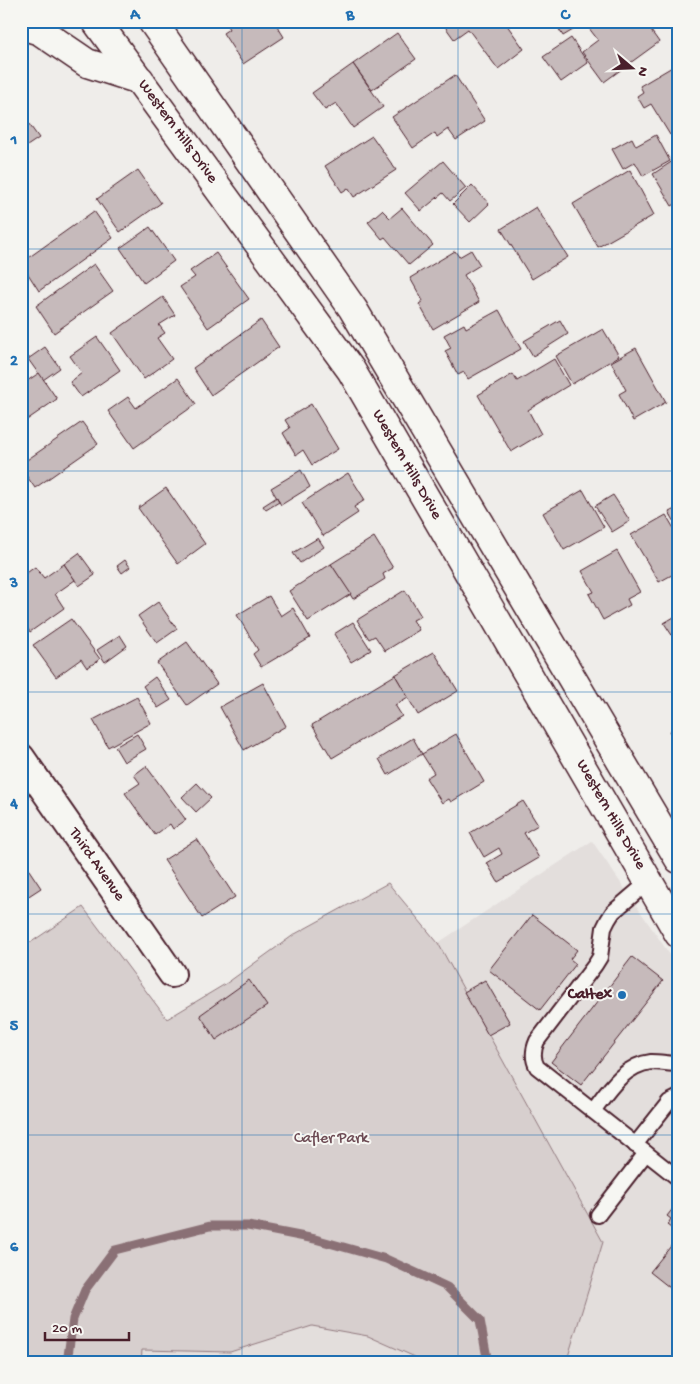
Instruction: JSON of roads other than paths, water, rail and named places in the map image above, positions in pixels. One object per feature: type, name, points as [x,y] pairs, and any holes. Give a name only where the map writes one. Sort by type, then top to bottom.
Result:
[{"type":"highway","name":"Western Hills Drive","points":[[96,21],[351,370],[679,934]]},
{"type":"highway","name":"Western Hills Drive","points":[[152,21],[353,309],[679,859]]},
{"type":"highway","points":[[21,25],[40,31],[87,63],[140,80]]},
{"type":"street","name":"Third Avenue","points":[[21,756],[172,974]]},
{"type":"lane","points":[[648,882],[613,912],[604,928],[602,946],[595,965],[537,1040],[533,1050],[534,1061],[537,1067],[679,1179]]},
{"type":"lane","points":[[592,1111],[625,1073],[639,1065],[652,1062],[679,1064]]},
{"type":"lane","points":[[598,1215],[670,1102],[679,1097]]},
{"type":"waterway","points":[[67,1363],[73,1319],[85,1290],[115,1250],[210,1226],[248,1226],[315,1239],[386,1259],[447,1287],[480,1320],[488,1363]]},
{"type":"place","name":"Caltex","points":[[622,995]]},
{"type":"park label","name":"Cafler Park","points":[[331,1139]]}]
